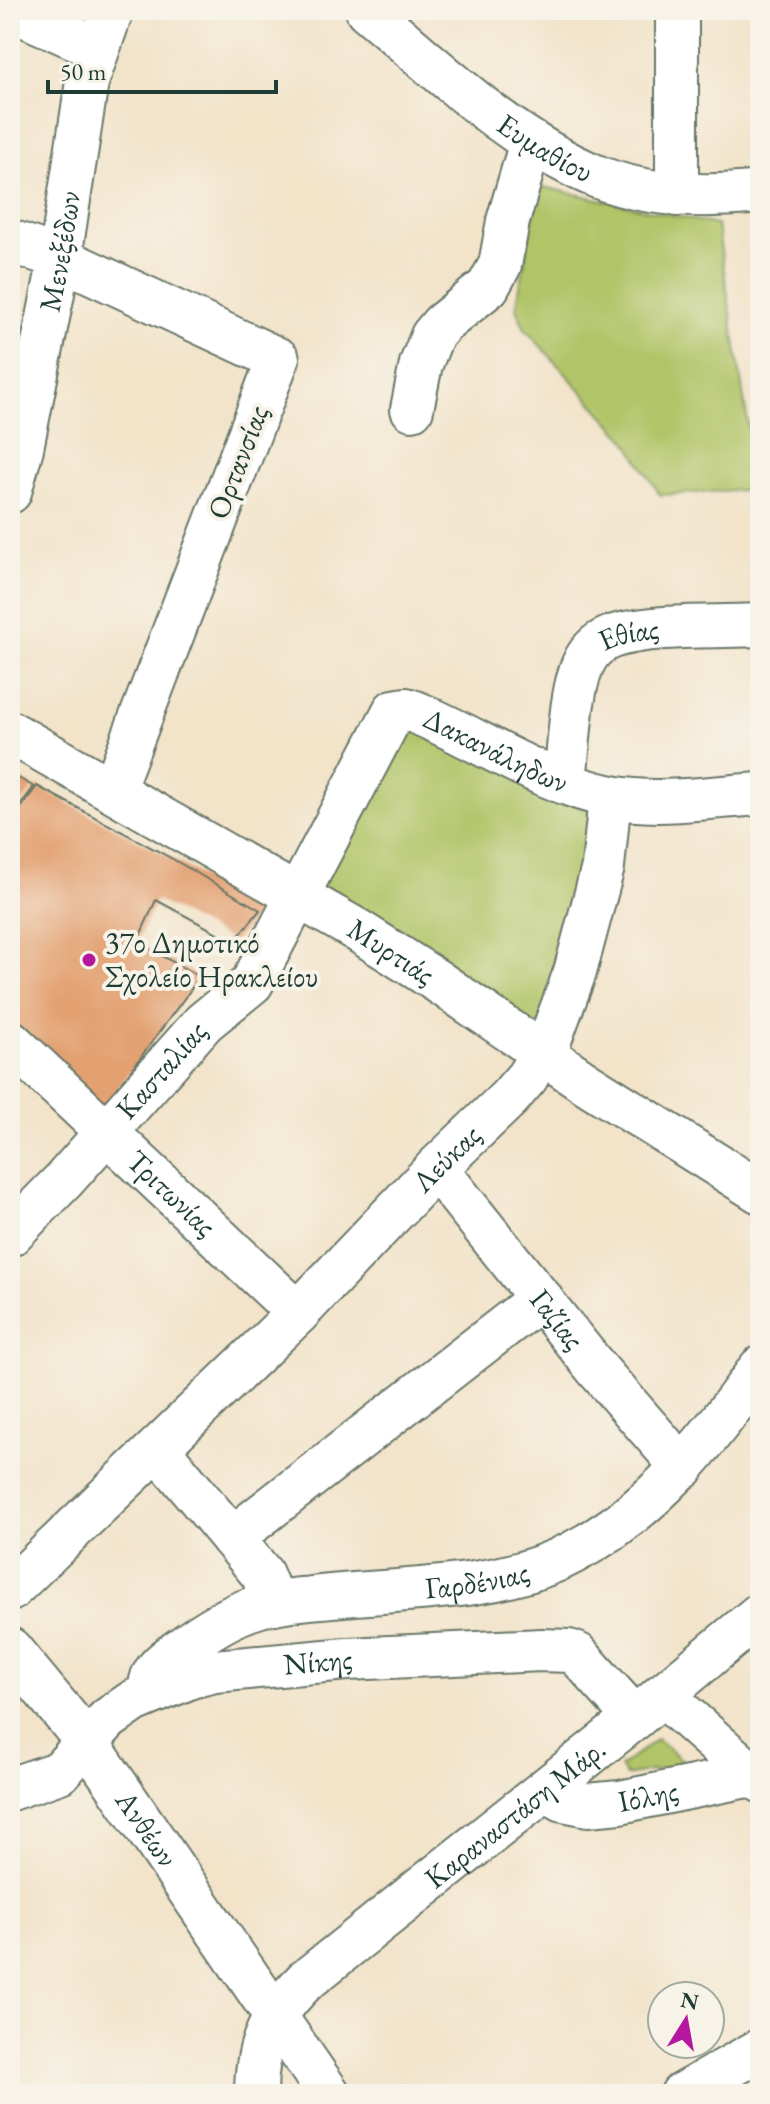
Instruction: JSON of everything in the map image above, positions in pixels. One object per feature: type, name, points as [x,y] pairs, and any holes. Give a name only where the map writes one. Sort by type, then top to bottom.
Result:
[{"type":"street","points":[[12,10],[105,29]]},
{"type":"street","name":"Ευμαθίου","points":[[367,10],[506,125],[531,142],[599,177],[638,189],[677,195],[760,192]]},
{"type":"street","points":[[677,10],[677,195]]},
{"type":"street","name":"Μενεξέδων","points":[[10,492],[16,446],[60,258],[87,82],[105,29]]},
{"type":"street","points":[[412,409],[421,364],[432,336],[442,324],[488,287],[500,265],[508,221],[531,142]]},
{"type":"street","points":[[10,241],[60,258]]},
{"type":"street","name":"Ορτανσίας","points":[[60,258],[278,359],[113,790]]},
{"type":"street","name":"Εθίας","points":[[565,782],[580,674],[593,649],[602,641],[639,631],[760,625]]},
{"type":"street","name":"Δακανάληδων","points":[[296,895],[394,711],[406,709],[565,782],[610,797],[650,800],[760,794]]},
{"type":"street","name":"Μυρτιάς","points":[[10,732],[296,895],[425,973],[543,1054],[760,1192]]},
{"type":"street","name":"Λεύκας","points":[[10,1590],[298,1313],[436,1168],[509,1098],[543,1054],[575,972],[603,867],[610,797]]},
{"type":"street","name":"Κασταλίας","points":[[10,1235],[64,1180],[204,1022],[252,983],[296,895]]},
{"type":"street","name":"Τριτωνίας","points":[[10,1041],[298,1313]]},
{"type":"street","name":"Γαζίας","points":[[436,1168],[596,1368],[683,1468]]},
{"type":"street","points":[[232,1538],[541,1298]]},
{"type":"street","name":"Γαρδένιας","points":[[152,1693],[152,1676],[168,1658],[221,1623],[256,1607],[475,1583],[526,1571],[570,1554],[646,1503],[683,1468],[760,1368]]},
{"type":"street","points":[[158,1449],[262,1574],[274,1603]]},
{"type":"street","name":"Καραναστάση Μάρ.","points":[[275,2015],[292,1994],[327,1963],[546,1790],[760,1614]]},
{"type":"street","name":"Ανθέων","points":[[10,1649],[87,1742],[329,2094]]},
{"type":"street","name":"Νίκης","points":[[10,1789],[60,1772],[108,1719],[152,1693],[191,1677],[240,1668],[347,1659],[557,1649],[569,1651],[586,1661],[648,1707]]},
{"type":"street","name":"Ιόλης","points":[[648,1707],[757,1776]]},
{"type":"street","name":"Ιόλης","points":[[546,1790],[563,1800],[588,1805],[620,1802],[757,1776]]},
{"type":"street","points":[[256,2094],[261,2046],[275,2015]]},
{"type":"street","points":[[682,2094],[728,2084],[760,2050]]},
{"type":"green space","points":[[539,186],[717,225],[758,489],[660,495],[626,440],[525,329],[516,308]]},
{"type":"green space","points":[[398,709],[610,797],[543,1054],[314,890]]},
{"type":"green space","points":[[657,1739],[687,1764],[626,1776],[620,1767]]},
{"type":"building","points":[[10,773],[34,787],[10,819]]},
{"type":"building","name":"37ο Δημοτικό Σχολείο Ηρακλείου","points":[[37,786],[260,910],[234,942],[156,900],[137,942],[200,977],[97,1116],[10,1035],[10,823]]},
{"type":"place","name":"37ο Δημοτικό Σχολείο Ηρακλείου","points":[[89,960]]}]
